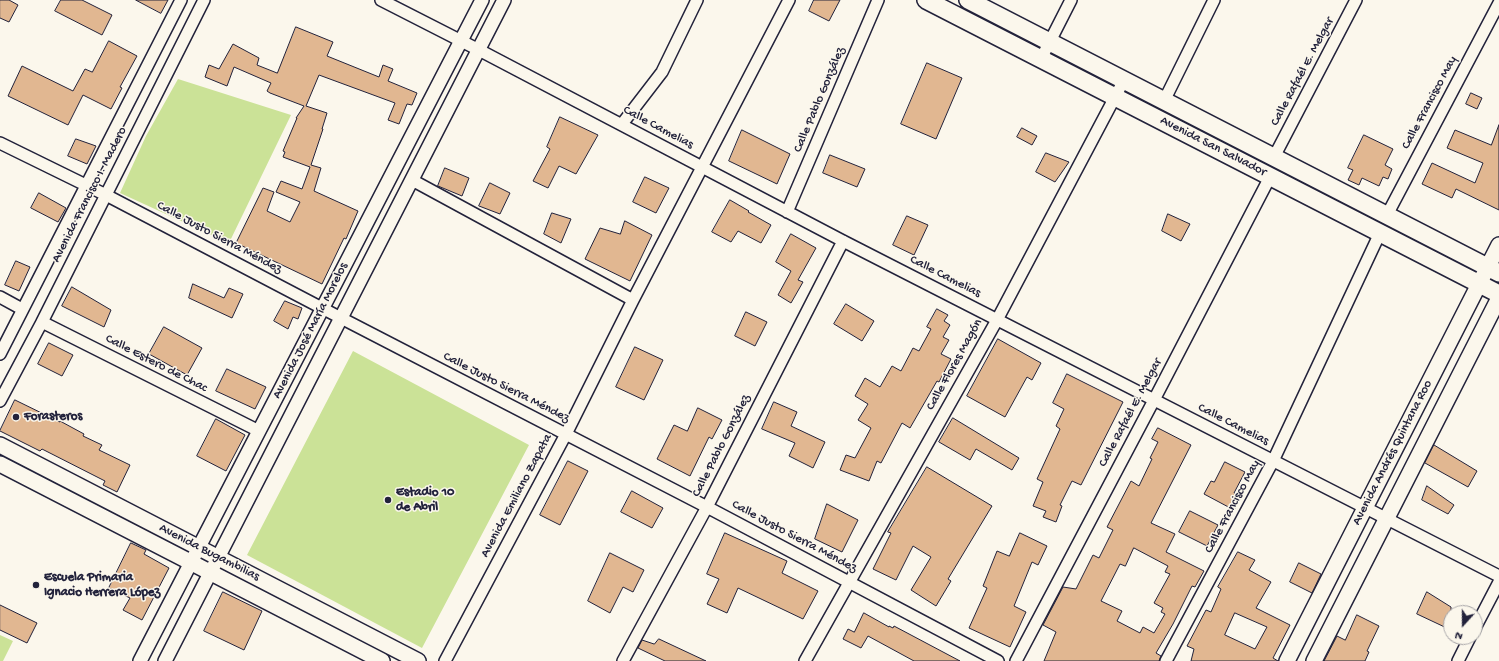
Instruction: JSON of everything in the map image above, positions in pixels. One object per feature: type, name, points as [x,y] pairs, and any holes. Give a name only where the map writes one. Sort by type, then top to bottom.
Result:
[{"type":"main road","name":"Avenida San Salvador","points":[[926,0],[1499,294]]},
{"type":"main road","name":"Avenida San Salvador","points":[[968,0],[1493,270]]},
{"type":"main road","name":"Avenida Andrés Quintana Roo","points":[[1287,661],[1479,284],[1493,270],[1499,246]]},
{"type":"main road","name":"Avenida Andrés Quintana Roo","points":[[1314,661],[1499,298]]},
{"type":"main road","name":"Avenida Bugambilias","points":[[0,445],[418,661]]},
{"type":"main road","name":"Avenida Bugambilias","points":[[0,464],[382,661]]},
{"type":"street","name":"Avenida Francisco I. Madero","points":[[0,354],[182,0]]},
{"type":"street","name":"Avenida Francisco I. Madero","points":[[0,401],[42,322],[204,0]]},
{"type":"street","name":"Calle Camelias","points":[[381,0],[622,124],[843,241],[1499,576]]},
{"type":"street","name":"Avenida José María Morelos","points":[[140,661],[482,0]]},
{"type":"street","name":"Avenida José María Morelos","points":[[165,661],[504,0]]},
{"type":"street","points":[[622,124],[662,72],[697,0]]},
{"type":"street","name":"Avenida Emiliano Zapata","points":[[445,661],[566,434],[633,300],[789,0]]},
{"type":"street","name":"Calle Pablo González","points":[[787,212],[878,0]]},
{"type":"street","points":[[1041,59],[1071,0]]},
{"type":"street","points":[[1164,101],[1214,0]]},
{"type":"street","name":"Calle Rafaél E. Melgar","points":[[1274,158],[1356,0]]},
{"type":"street","name":"Calle Francisco May","points":[[1387,215],[1499,3]]},
{"type":"street","name":"Calle Flores Magón","points":[[805,661],[997,320],[1124,80]]},
{"type":"street","name":"Calle Justo Sierra Méndez","points":[[0,143],[106,195],[707,507],[998,661]]},
{"type":"street","name":"Calle Rafaél E. Melgar","points":[[1016,661],[1270,177]]},
{"type":"street","points":[[412,180],[633,300]]},
{"type":"street","name":"Calle Francisco May","points":[[1166,661],[1273,461],[1380,233]]},
{"type":"street","name":"Calle Pablo González","points":[[623,661],[707,507],[843,241]]},
{"type":"street","points":[[0,297],[22,309]]},
{"type":"street","name":"Calle Estero de Chac","points":[[42,322],[259,432]]},
{"type":"street","points":[[1483,613],[1499,582]]},
{"type":"street","points":[[1458,661],[1466,645]]},
{"type":"green space","points":[[178,79],[291,115],[229,243],[120,193],[146,136]]},
{"type":"green space","name":"Estadio 10 de Abril","points":[[353,351],[529,445],[422,648],[247,555]]},
{"type":"green space","points":[[0,635],[13,641],[3,661],[0,661]]},
{"type":"building","points":[[0,0],[9,0],[18,5],[9,22],[0,18]]},
{"type":"building","points":[[61,0],[82,0],[112,15],[102,35],[55,11]]},
{"type":"building","points":[[136,0],[168,0],[161,13]]},
{"type":"building","points":[[814,0],[840,0],[829,21],[809,11]]},
{"type":"building","points":[[296,27],[333,42],[327,56],[379,77],[383,65],[393,69],[388,81],[417,93],[412,105],[407,104],[399,124],[388,120],[395,103],[319,75],[306,106],[327,113],[311,165],[321,168],[314,191],[358,211],[346,239],[344,238],[322,284],[236,243],[263,188],[274,192],[267,211],[290,222],[300,202],[276,192],[281,181],[302,189],[310,167],[283,157],[285,152],[283,151],[296,118],[304,106],[270,93],[267,91],[271,83],[234,67],[227,86],[205,77],[209,65],[219,69],[233,44],[259,58],[257,65],[277,73]]},
{"type":"building","points":[[109,41],[137,56],[120,87],[122,88],[111,109],[83,95],[68,125],[8,96],[22,66],[73,91],[85,69],[92,72]]},
{"type":"building","points":[[927,63],[962,78],[936,139],[901,124]]},
{"type":"building","points":[[1471,93],[1482,98],[1477,109],[1466,104]]},
{"type":"building","points":[[560,117],[598,135],[576,174],[559,166],[548,188],[533,181],[550,149],[547,147]]},
{"type":"building","points":[[1499,125],[1499,210],[1456,189],[1452,198],[1422,184],[1432,163],[1475,183],[1483,163],[1447,148],[1455,130],[1491,145]]},
{"type":"building","points":[[1022,128],[1037,136],[1032,145],[1017,137]]},
{"type":"building","points":[[742,130],[790,154],[777,184],[729,161]]},
{"type":"building","points":[[1364,135],[1393,149],[1385,165],[1392,169],[1388,179],[1383,177],[1379,186],[1362,178],[1359,185],[1348,180],[1353,170],[1348,168]]},
{"type":"building","points":[[76,139],[96,146],[87,164],[68,156]]},
{"type":"building","points":[[1046,153],[1069,162],[1055,182],[1036,172]]},
{"type":"building","points":[[830,155],[865,169],[857,187],[823,173]]},
{"type":"building","points":[[445,168],[469,178],[462,196],[438,186]]},
{"type":"building","points":[[645,177],[669,188],[656,213],[633,202]]},
{"type":"building","points":[[490,183],[510,193],[500,214],[479,206]]},
{"type":"building","points":[[39,193],[66,208],[58,222],[31,208]]},
{"type":"building","points":[[730,200],[771,225],[761,243],[738,231],[731,242],[712,232]]},
{"type":"building","points":[[552,213],[571,219],[561,243],[544,234]]},
{"type":"building","points":[[1168,214],[1190,224],[1181,241],[1162,231]]},
{"type":"building","points":[[907,216],[928,225],[914,255],[893,245]]},
{"type":"building","points":[[625,221],[652,235],[630,281],[585,259],[600,228],[620,234]]},
{"type":"building","points":[[791,234],[816,248],[798,280],[803,282],[791,303],[778,295],[791,271],[776,262]]},
{"type":"building","points":[[16,261],[30,267],[19,291],[5,285]]},
{"type":"building","points":[[193,284],[224,298],[229,288],[243,294],[232,318],[189,298]]},
{"type":"building","points":[[72,287],[111,310],[104,327],[62,306]]},
{"type":"building","points":[[285,301],[302,308],[298,319],[293,317],[288,329],[274,321]]},
{"type":"building","points":[[846,304],[874,321],[862,341],[834,324]]},
{"type":"building","points":[[937,309],[948,315],[944,321],[950,325],[943,337],[949,340],[941,354],[951,359],[939,382],[937,381],[910,428],[902,423],[881,463],[877,461],[869,481],[840,470],[846,455],[855,458],[871,428],[858,420],[868,404],[855,396],[865,378],[880,387],[892,366],[901,371],[913,348],[919,351],[931,329],[927,327]]},
{"type":"building","points":[[746,312],[767,322],[755,346],[735,336]]},
{"type":"building","points":[[164,327],[202,348],[187,375],[149,354]]},
{"type":"building","points":[[998,339],[1041,363],[1032,380],[1027,377],[1005,417],[967,396]]},
{"type":"building","points":[[49,343],[73,355],[62,376],[38,364]]},
{"type":"building","points":[[635,347],[663,360],[644,400],[616,387]]},
{"type":"building","points":[[227,369],[266,387],[255,409],[216,391]]},
{"type":"building","points":[[1067,374],[1123,402],[1081,485],[1072,481],[1060,505],[1062,506],[1056,522],[1043,517],[1046,511],[1033,506],[1043,482],[1037,479],[1060,429],[1056,426],[1064,409],[1053,403]]},
{"type":"building","points":[[15,400],[84,434],[83,436],[102,445],[99,450],[130,465],[117,492],[103,485],[105,481],[42,449],[40,451],[0,431]]},
{"type":"building","points":[[774,402],[797,412],[791,426],[825,442],[813,468],[789,456],[795,443],[762,429]]},
{"type":"building","points":[[698,408],[722,420],[712,439],[709,437],[690,476],[657,459],[674,425],[687,431]]},
{"type":"building","points":[[953,418],[1019,458],[1012,470],[976,449],[970,460],[939,442]]},
{"type":"building","points":[[216,419],[245,435],[226,471],[197,456]]},
{"type":"building","points":[[1158,428],[1191,445],[1151,523],[1175,534],[1166,552],[1204,571],[1195,587],[1192,586],[1173,624],[1156,653],[1161,656],[1159,661],[1044,661],[1056,632],[1043,625],[1063,587],[1076,589],[1093,555],[1099,558],[1113,530],[1107,527],[1131,481],[1139,486],[1152,459],[1150,458],[1158,442],[1152,439]],"holes":[[[1134,548],[1168,566],[1165,572],[1170,574],[1154,603],[1163,608],[1161,612],[1165,614],[1154,633],[1143,627],[1140,633],[1117,621],[1122,611],[1101,601],[1120,564],[1125,566]]]},
{"type":"building","points":[[1434,445],[1477,471],[1468,487],[1425,463]]},
{"type":"building","points":[[568,461],[588,471],[560,525],[540,515]]},
{"type":"building","points":[[1225,462],[1245,472],[1234,493],[1241,497],[1234,510],[1204,494],[1211,481],[1214,482]]},
{"type":"building","points":[[927,467],[992,506],[948,579],[951,581],[936,606],[911,590],[931,557],[913,546],[896,580],[873,569],[891,533],[888,532]]},
{"type":"building","points":[[1427,486],[1454,505],[1448,514],[1422,500]]},
{"type":"building","points":[[632,491],[663,508],[652,528],[621,512]]},
{"type":"building","points":[[827,504],[858,520],[842,552],[815,539]]},
{"type":"building","points":[[1190,511],[1218,525],[1207,546],[1179,532]]},
{"type":"building","points":[[725,533],[787,561],[782,573],[818,591],[803,619],[738,588],[727,613],[707,604],[719,579],[707,574]]},
{"type":"building","points":[[1020,533],[1047,546],[1038,565],[1032,562],[1014,606],[1026,612],[1010,647],[969,628],[987,588],[983,586],[997,551],[1009,556]]},
{"type":"building","points":[[131,543],[146,550],[144,554],[169,568],[142,620],[123,610],[130,598],[109,588]]},
{"type":"building","points":[[1238,552],[1255,560],[1249,570],[1271,582],[1256,608],[1290,625],[1273,658],[1278,661],[1191,661],[1194,649],[1187,646],[1206,610],[1211,612],[1221,589],[1218,587]],"holes":[[[1235,613],[1267,627],[1255,649],[1225,635]]]},
{"type":"building","points":[[610,553],[644,570],[633,592],[623,587],[610,613],[588,601]]},
{"type":"building","points":[[1299,563],[1321,574],[1312,593],[1290,582]]},
{"type":"building","points":[[223,592],[262,611],[244,650],[204,631]]},
{"type":"building","points":[[1427,592],[1448,605],[1443,605],[1443,626],[1417,614]]},
{"type":"building","points":[[0,605],[37,623],[27,643],[0,630]]},
{"type":"building","points":[[864,613],[889,627],[893,628],[894,626],[960,661],[914,661],[868,636],[861,648],[843,639],[848,629],[854,632]]},
{"type":"building","points":[[1357,615],[1379,626],[1367,651],[1369,652],[1365,661],[1324,661],[1337,636],[1345,640]]},
{"type":"building","points":[[659,639],[706,661],[665,661],[638,648],[642,640],[654,644]]},
{"type":"place","name":"Forasteros","points":[[16,417]]},
{"type":"place","name":"Estadio 10 de Abril","points":[[388,500]]},
{"type":"place","name":"Escuela Primaria Ignacio Herrera López","points":[[36,585]]}]
